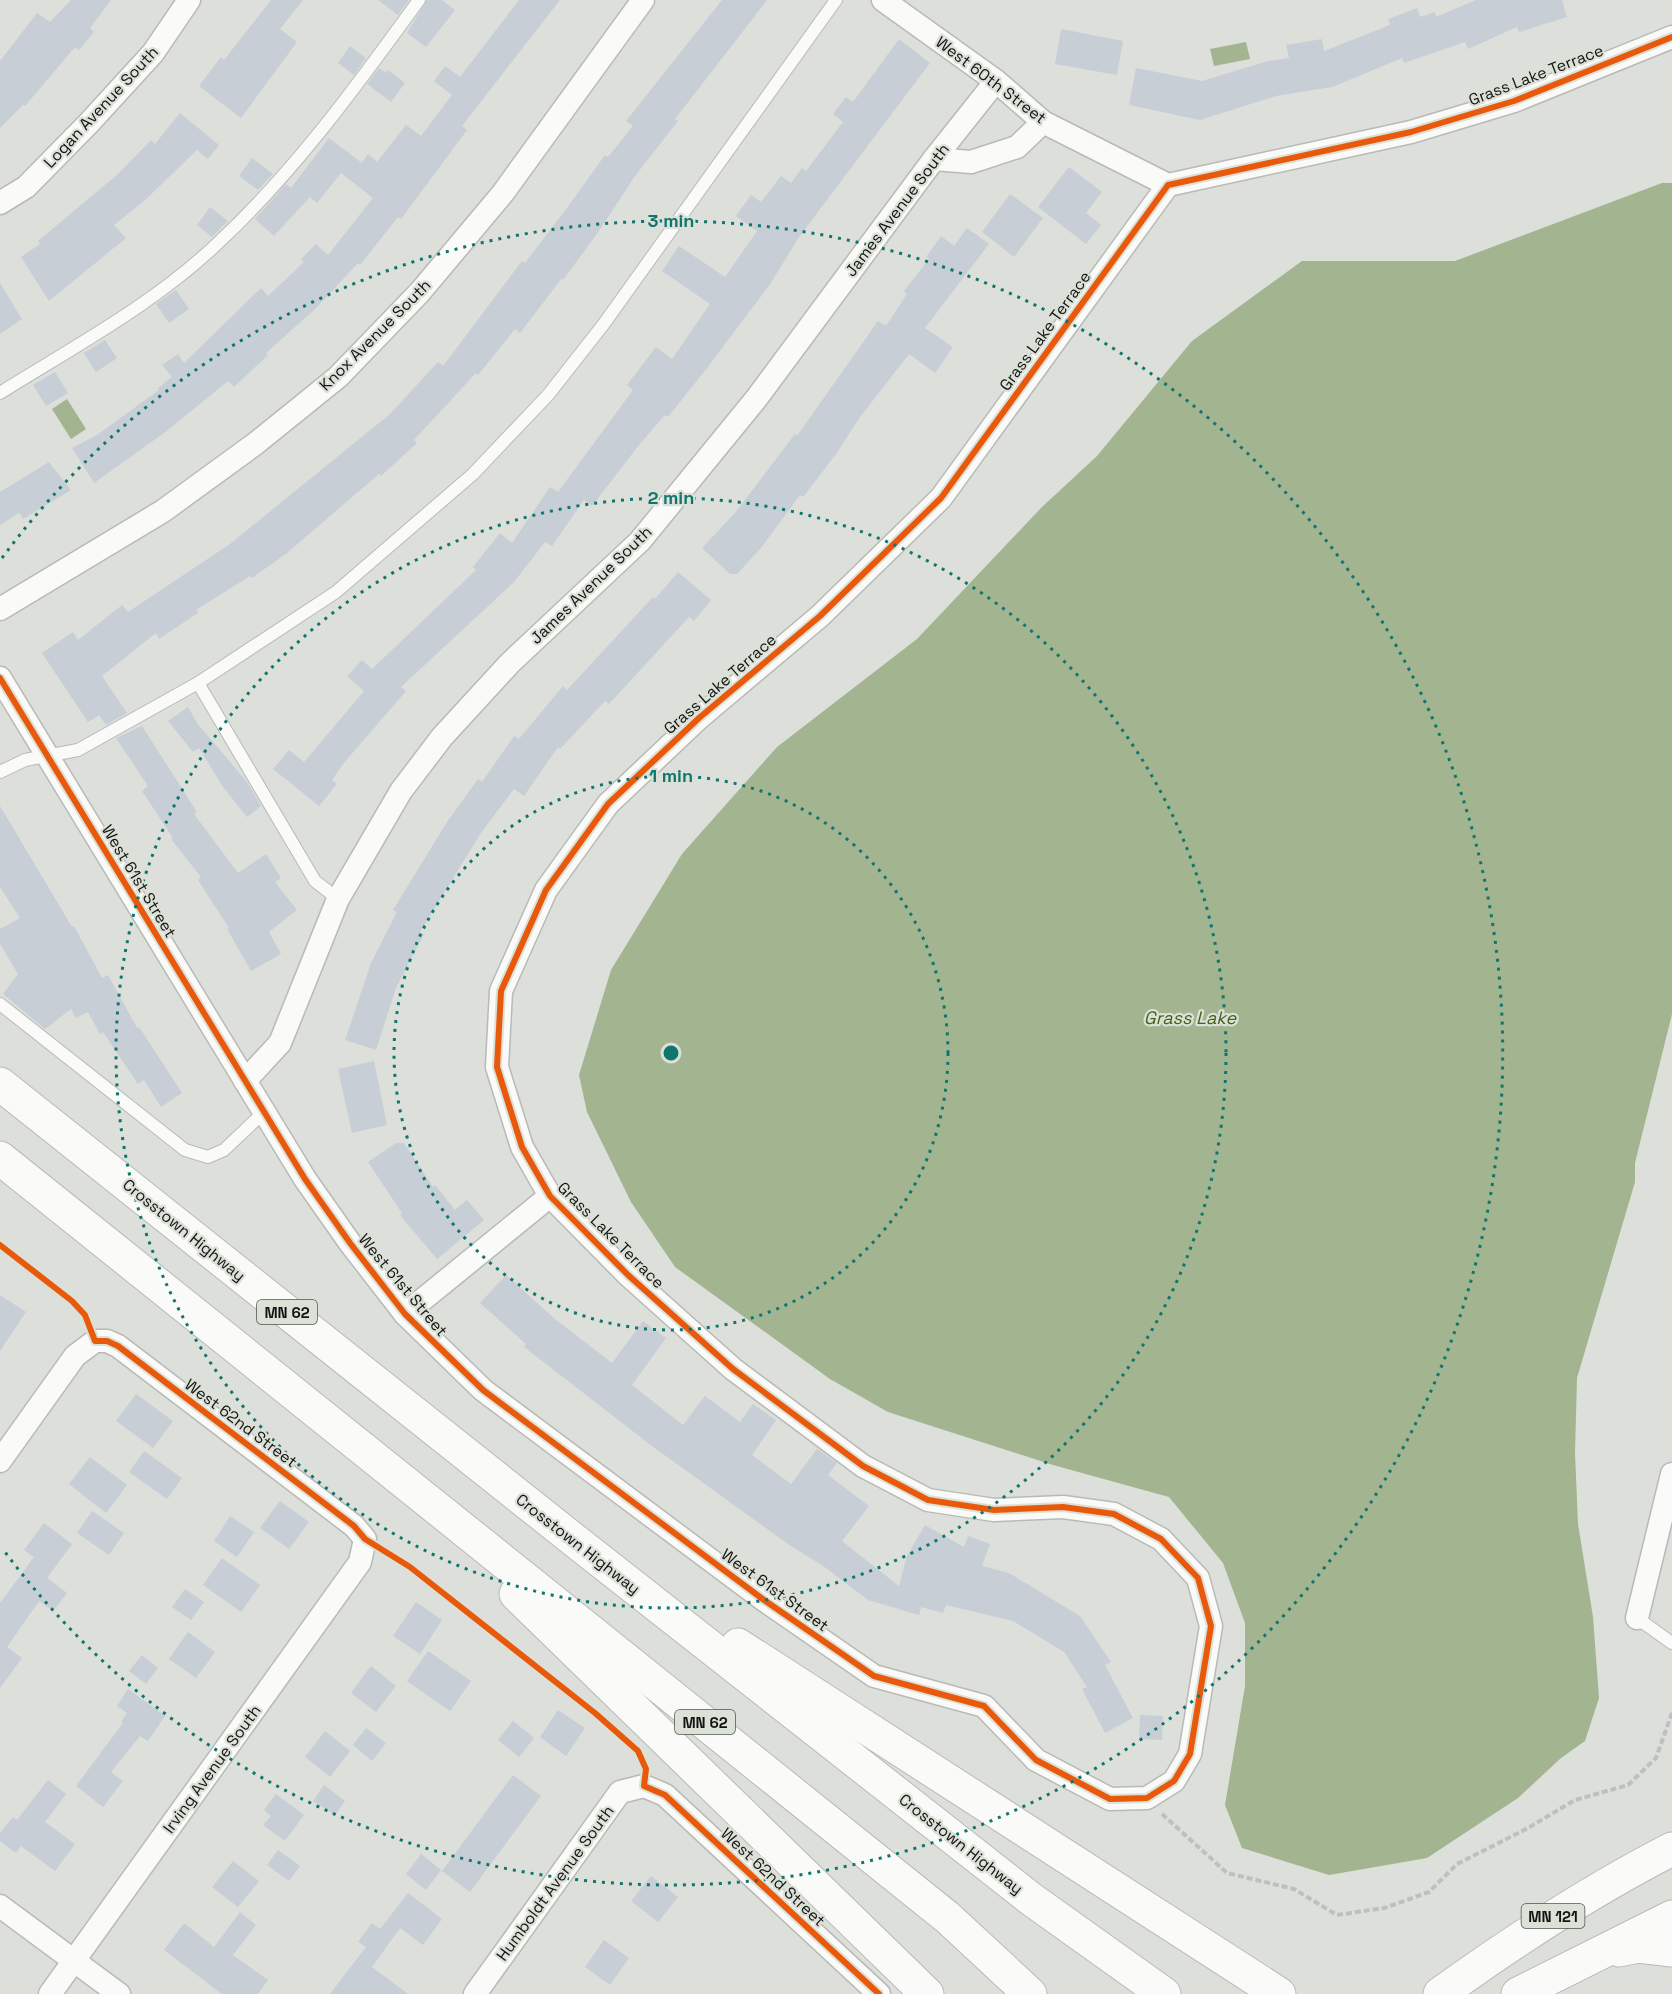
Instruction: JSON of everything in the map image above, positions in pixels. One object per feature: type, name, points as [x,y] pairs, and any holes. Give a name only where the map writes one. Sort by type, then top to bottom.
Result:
[{"type":"highway","name":"Crosstown Highway","points":[[0,1084],[573,1540],[1031,1899],[1164,1994]]},
{"type":"highway","name":"MN 62","points":[[0,1158],[939,1910],[1030,1994]]},
{"type":"highway","points":[[375,1457],[927,1994]]},
{"type":"highway","points":[[573,1540],[1279,1994]]},
{"type":"highway","name":"MN 121","points":[[1440,1994],[1524,1934],[1607,1882],[1672,1850]]},
{"type":"highway","points":[[1518,1994],[1672,1917]]},
{"type":"highway","points":[[1593,1955],[1638,1946],[1672,1950]]},
{"type":"street","name":"Logan Avenue South","points":[[0,203],[26,187],[117,93],[153,53],[189,0]]},
{"type":"street","name":"Knox Avenue South","points":[[0,609],[163,511],[255,444],[338,376],[420,292],[503,193],[643,0]]},
{"type":"street","name":"West 60th Street","points":[[883,0],[996,81],[1043,122],[1168,185]]},
{"type":"street","name":"Grass Lake Terrace","points":[[1147,1798],[1174,1781],[1190,1754],[1211,1626],[1198,1578],[1161,1539],[1114,1514],[1063,1507],[994,1510],[928,1500],[863,1466],[733,1369],[628,1275],[550,1196],[522,1147],[497,1067],[501,991],[546,890],[608,804],[699,718],[820,616],[941,498],[1168,185],[1411,132],[1514,101],[1672,36]]},
{"type":"street","name":"James Avenue South","points":[[245,1081],[280,1043],[338,899],[401,791],[442,737],[510,663],[640,541],[756,399],[934,159],[996,81]]},
{"type":"street","points":[[934,159],[971,162],[1017,147],[1043,122]]},
{"type":"street","name":"West 61st Street","points":[[0,678],[263,1113],[350,1243],[405,1314],[483,1390],[764,1600],[874,1676],[984,1706],[1036,1760],[1110,1799],[1147,1798]]},
{"type":"street","name":"Grass Lake Terrace","points":[[405,1314],[550,1196]]},
{"type":"street","name":"West 62nd Street","points":[[0,1461],[75,1356],[94,1341],[107,1341],[118,1346],[354,1526],[365,1539]]},
{"type":"street","points":[[1637,1618],[1668,1517],[1672,1474]]},
{"type":"street","name":"Irving Avenue South","points":[[50,1994],[360,1562],[365,1539]]},
{"type":"street","name":"West 62nd Street","points":[[644,1786],[665,1795],[879,1994]]},
{"type":"street","name":"Humboldt Avenue South","points":[[475,1994],[620,1792],[644,1786]]},
{"type":"street","points":[[0,1906],[119,1994]]},
{"type":"lane","points":[[0,393],[139,306],[220,242],[294,164],[356,86],[419,0]]},
{"type":"lane","points":[[0,772],[25,760],[78,750],[198,683],[336,592],[473,474],[548,395],[610,315],[836,0]]},
{"type":"lane","points":[[198,683],[315,881],[338,899]]},
{"type":"lane","points":[[0,1004],[185,1150],[208,1157],[224,1150],[263,1113]]},
{"type":"lane","points":[[1637,1618],[1672,1643]]},
{"type":"path","points":[[1147,1798],[1173,1827],[1227,1873],[1294,1888],[1337,1916],[1384,1908],[1429,1892],[1457,1864],[1528,1828],[1575,1800],[1628,1785],[1656,1758],[1672,1713]]},
{"type":"water","points":[[1246,42],[1250,59],[1214,66],[1210,49]]},
{"type":"water","name":"Grass Lake","points":[[1662,183],[1672,183],[1672,1014],[1635,1163],[1635,1182],[1577,1378],[1575,1453],[1578,1524],[1593,1617],[1599,1698],[1585,1741],[1561,1758],[1518,1798],[1427,1858],[1329,1875],[1242,1848],[1225,1805],[1245,1686],[1245,1623],[1223,1563],[1169,1497],[1053,1465],[888,1412],[830,1379],[675,1267],[631,1202],[587,1112],[579,1075],[611,970],[682,854],[777,747],[917,639],[1042,507],[1097,456],[1192,341],[1302,261],[1455,261]]},
{"type":"water","points":[[67,399],[86,429],[71,439],[52,409]]},
{"type":"building","points":[[71,0],[111,0],[90,28],[94,32],[79,50],[75,47],[25,106],[23,105],[0,128],[0,61],[37,13],[50,22]]},
{"type":"building","points":[[271,0],[303,0],[280,29],[297,42],[241,118],[199,86],[221,57],[224,60]]},
{"type":"building","points":[[378,0],[409,0],[398,15]]},
{"type":"building","points":[[427,0],[442,0],[455,10],[426,47],[407,33]]},
{"type":"building","points":[[519,0],[560,0],[462,126],[467,130],[401,219],[398,217],[360,265],[358,263],[316,308],[266,353],[268,355],[234,387],[228,381],[168,430],[94,483],[72,448],[97,435],[159,390],[158,388],[172,377],[162,365],[178,354],[184,363],[261,288],[268,296],[304,262],[301,259],[316,244],[328,255],[373,198],[341,173],[317,203],[310,197],[274,236],[255,219],[286,184],[291,188],[329,138],[362,163],[368,154],[377,162],[406,125],[421,136],[452,95],[434,81],[445,66],[460,77]]},
{"type":"building","points":[[722,0],[767,0],[675,119],[678,121],[635,176],[599,231],[520,333],[515,329],[478,375],[476,373],[414,440],[417,443],[381,476],[379,474],[287,553],[252,578],[250,576],[196,610],[198,613],[159,639],[156,633],[102,676],[127,713],[106,725],[99,715],[88,722],[42,653],[73,632],[78,640],[122,605],[128,612],[230,544],[390,414],[438,362],[443,366],[522,261],[525,263],[605,155],[608,157],[633,126],[626,121]]},
{"type":"building","points":[[1476,0],[1562,0],[1567,17],[1519,32],[1517,27],[1468,49],[1465,42],[1404,63],[1402,58],[1332,87],[1276,96],[1200,120],[1129,105],[1136,68],[1202,81],[1268,61],[1289,58],[1286,45],[1322,39],[1324,51],[1390,25],[1388,19],[1417,8],[1420,17],[1435,12],[1436,17]]},
{"type":"building","points":[[1061,29],[1123,41],[1117,75],[1055,64]]},
{"type":"building","points":[[899,39],[930,63],[799,237],[771,283],[707,368],[668,417],[665,415],[639,445],[592,506],[584,500],[552,546],[545,542],[514,582],[401,687],[406,691],[343,764],[332,780],[337,784],[319,806],[273,769],[289,750],[304,762],[364,691],[347,676],[362,660],[372,669],[476,570],[473,567],[500,533],[512,543],[550,487],[558,492],[633,390],[627,385],[656,347],[672,359],[710,304],[662,271],[679,246],[725,277],[757,231],[736,216],[751,195],[761,202],[781,176],[791,183],[802,168],[806,171],[843,122],[833,114],[846,97],[853,102]]},
{"type":"building","points":[[350,46],[366,58],[354,75],[338,63]]},
{"type":"building","points":[[379,68],[386,73],[388,70],[405,83],[391,102],[367,84]]},
{"type":"building","points":[[180,113],[219,145],[208,159],[197,150],[144,201],[114,225],[126,238],[49,301],[21,257],[40,244],[38,241],[118,174],[151,140],[155,144]]},
{"type":"building","points":[[252,158],[273,174],[258,190],[239,176]]},
{"type":"building","points":[[1069,167],[1102,192],[1086,213],[1101,225],[1086,244],[1038,207]]},
{"type":"building","points":[[1010,194],[1043,218],[1014,257],[982,232]]},
{"type":"building","points":[[210,207],[228,221],[212,237],[197,225]]},
{"type":"building","points":[[967,228],[989,244],[925,328],[953,347],[935,373],[909,354],[860,417],[836,454],[803,497],[800,495],[761,548],[737,574],[730,574],[702,548],[735,513],[795,434],[797,436],[878,321],[886,326],[907,294],[904,291],[929,259],[926,257],[941,236],[954,246]]},
{"type":"building","points":[[0,283],[22,319],[0,334]]},
{"type":"building","points":[[176,290],[189,309],[169,323],[156,304]]},
{"type":"building","points":[[105,340],[117,358],[96,372],[84,353]]},
{"type":"building","points":[[55,372],[68,393],[46,406],[33,385]]},
{"type":"building","points":[[49,462],[71,490],[23,519],[19,513],[0,525],[0,492]]},
{"type":"building","points":[[678,572],[711,600],[694,621],[689,617],[609,704],[605,701],[560,749],[558,747],[524,796],[514,789],[481,833],[420,932],[424,934],[396,988],[376,1050],[345,1040],[371,963],[397,912],[393,910],[447,822],[478,779],[482,782],[514,736],[519,739],[563,686],[567,690]]},
{"type":"building","points":[[188,707],[197,723],[247,782],[261,806],[247,817],[223,787],[199,748],[193,752],[168,721]]},
{"type":"building","points":[[142,726],[197,812],[194,814],[238,873],[266,854],[281,878],[275,882],[297,910],[269,932],[281,954],[251,971],[227,929],[229,928],[198,880],[201,877],[171,839],[173,838],[142,791],[148,786],[116,738]]},
{"type":"building","points":[[0,806],[72,927],[74,926],[102,978],[108,975],[137,1028],[139,1027],[182,1093],[161,1107],[144,1080],[138,1084],[103,1032],[100,1034],[88,1012],[76,1018],[71,1009],[45,1029],[3,994],[18,974],[0,944],[0,929],[20,918],[0,887]]},
{"type":"building","points":[[374,1061],[387,1125],[352,1133],[338,1069]]},
{"type":"building","points":[[396,1143],[404,1143],[433,1187],[435,1185],[455,1210],[467,1200],[484,1220],[437,1259],[400,1215],[402,1213],[368,1162]]},
{"type":"building","points":[[506,1275],[555,1319],[612,1363],[643,1321],[666,1338],[632,1385],[683,1425],[705,1396],[740,1422],[753,1404],[776,1420],[752,1455],[791,1484],[817,1449],[837,1463],[828,1475],[869,1506],[842,1541],[899,1586],[907,1556],[925,1525],[964,1547],[968,1536],[990,1544],[982,1566],[1009,1573],[1080,1616],[1111,1662],[1105,1665],[1133,1718],[1105,1733],[1082,1689],[1087,1687],[1064,1652],[1013,1621],[946,1605],[943,1613],[921,1607],[919,1615],[868,1600],[826,1568],[788,1544],[652,1446],[524,1347],[526,1344],[480,1303]]},
{"type":"building","points":[[0,1295],[26,1312],[0,1351]]},
{"type":"building","points":[[136,1394],[173,1421],[153,1448],[116,1421]]},
{"type":"building","points":[[144,1451],[182,1478],[167,1499],[129,1472]]},
{"type":"building","points":[[90,1457],[127,1485],[106,1513],[69,1484]]},
{"type":"building","points":[[280,1501],[309,1522],[289,1549],[260,1528]]},
{"type":"building","points":[[92,1511],[124,1533],[109,1555],[77,1533]]},
{"type":"building","points":[[230,1516],[254,1532],[237,1557],[214,1541]]},
{"type":"building","points":[[44,1523],[72,1544],[47,1578],[67,1593],[53,1611],[39,1601],[7,1647],[22,1658],[0,1688],[0,1603],[34,1557],[24,1550]]},
{"type":"building","points":[[222,1558],[260,1585],[241,1612],[203,1585]]},
{"type":"building","points":[[185,1589],[204,1602],[191,1620],[172,1607]]},
{"type":"building","points":[[416,1602],[442,1620],[420,1654],[393,1636]]},
{"type":"building","points":[[188,1632],[215,1652],[196,1678],[169,1659]]},
{"type":"building","points":[[428,1651],[471,1681],[450,1711],[407,1681]]},
{"type":"building","points":[[142,1655],[158,1668],[146,1684],[129,1671]]},
{"type":"building","points":[[371,1666],[396,1686],[376,1712],[351,1693]]},
{"type":"building","points":[[128,1689],[165,1716],[148,1741],[140,1736],[111,1772],[123,1781],[103,1807],[76,1786],[123,1723],[121,1722],[127,1713],[117,1706]]},
{"type":"building","points":[[558,1710],[585,1728],[566,1756],[540,1737]]},
{"type":"building","points":[[1140,1715],[1163,1716],[1162,1740],[1139,1739]]},
{"type":"building","points":[[513,1721],[534,1738],[519,1757],[498,1740]]},
{"type":"building","points":[[366,1728],[386,1743],[372,1761],[353,1745]]},
{"type":"building","points":[[325,1731],[350,1751],[330,1777],[305,1757]]},
{"type":"building","points":[[513,1775],[541,1796],[470,1892],[442,1871]]},
{"type":"building","points":[[48,1780],[66,1794],[45,1822],[75,1844],[55,1871],[21,1846],[16,1853],[0,1841],[0,1833],[13,1817],[17,1820]]},
{"type":"building","points":[[324,1785],[345,1801],[335,1815],[313,1801]]},
{"type":"building","points":[[276,1794],[304,1815],[285,1841],[263,1825],[271,1816],[264,1810]]},
{"type":"building","points":[[278,1850],[300,1866],[289,1881],[267,1865]]},
{"type":"building","points":[[421,1854],[441,1870],[426,1890],[406,1874]]},
{"type":"building","points":[[233,1861],[259,1881],[238,1907],[212,1887]]},
{"type":"building","points":[[651,1876],[678,1897],[658,1922],[631,1901]]},
{"type":"building","points":[[408,1893],[442,1919],[423,1945],[400,1928],[372,1967],[408,1994],[330,1994],[366,1947],[358,1942],[372,1923],[380,1929]]},
{"type":"building","points":[[240,1912],[256,1925],[233,1955],[268,1980],[258,1994],[222,1994],[164,1950],[184,1923],[214,1947]]},
{"type":"building","points":[[604,1940],[629,1958],[610,1985],[585,1967]]},
{"type":"cycle path","points":[[0,678],[305,1179],[350,1243],[405,1314],[483,1390],[764,1600],[874,1676],[984,1706],[1036,1760],[1110,1799],[1147,1798],[1174,1781],[1190,1754],[1211,1626],[1198,1578],[1161,1539],[1114,1514],[1063,1507],[994,1510],[928,1500],[863,1466],[733,1369],[628,1275],[550,1196],[522,1147],[497,1067],[501,991],[546,890],[608,804],[699,718],[820,616],[941,498],[1168,185],[1411,132],[1514,101],[1672,37]]},
{"type":"cycle path","points":[[0,1245],[72,1301],[85,1315],[95,1341],[107,1341],[118,1346],[354,1526],[365,1539],[410,1567],[595,1713],[638,1751],[646,1769],[644,1786],[665,1795],[879,1994]]}]
